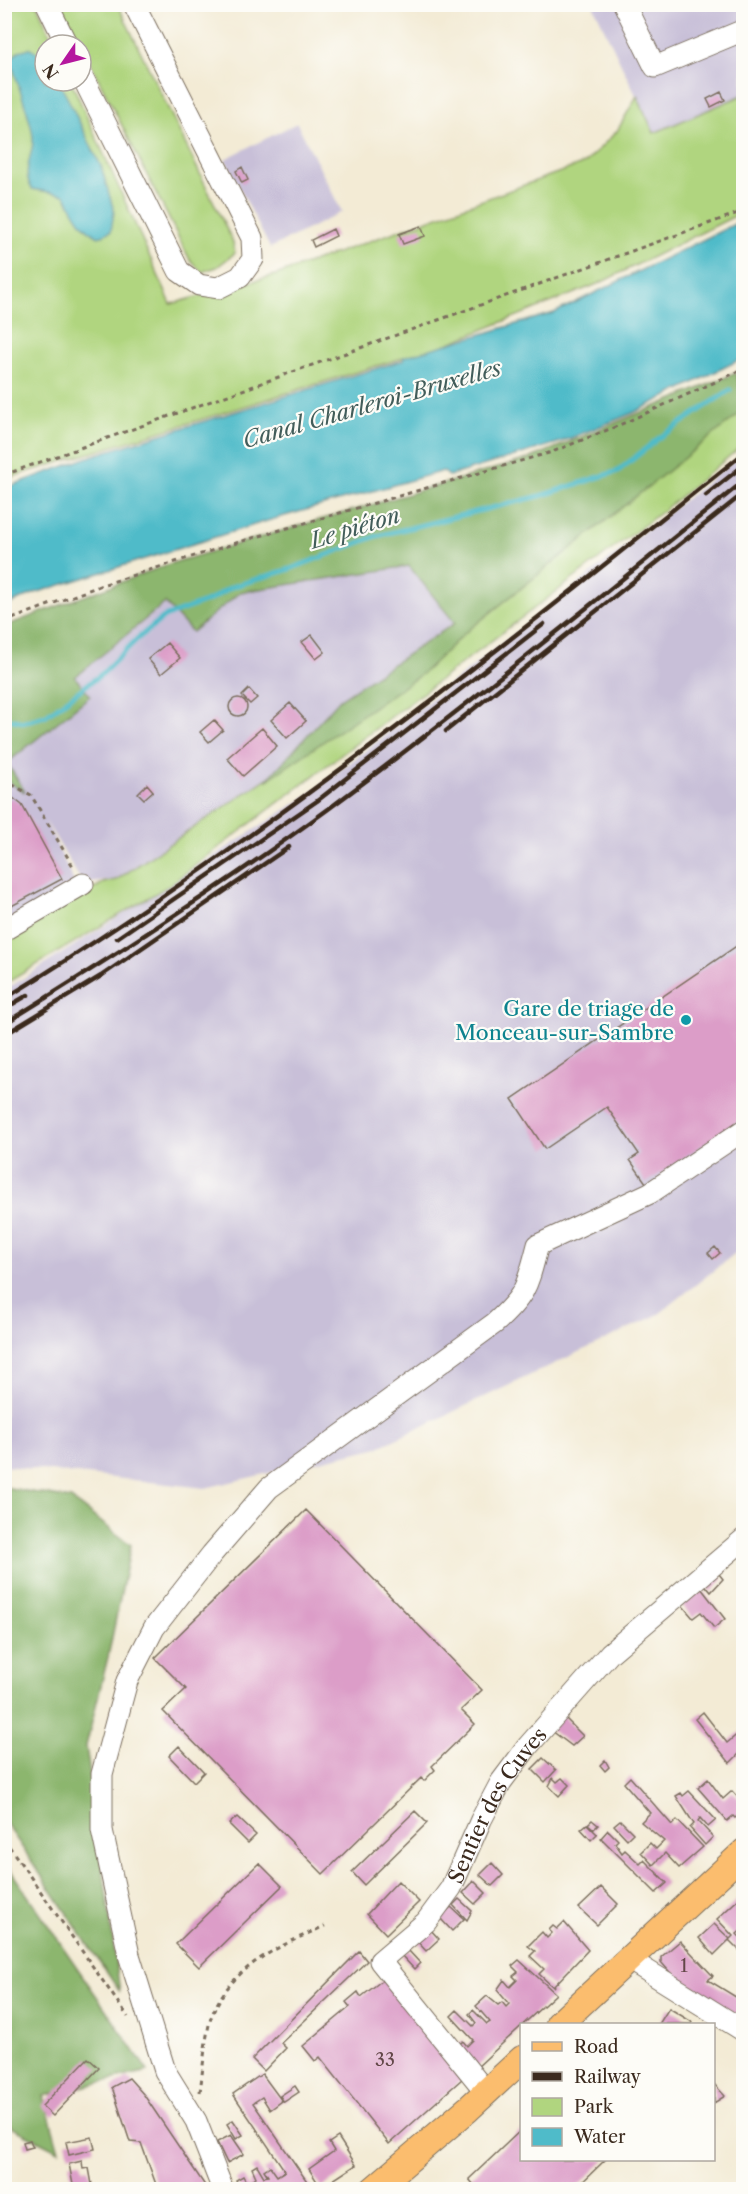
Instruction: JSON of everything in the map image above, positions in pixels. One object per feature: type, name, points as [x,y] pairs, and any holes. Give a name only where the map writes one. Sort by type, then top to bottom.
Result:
[{"type":"main road","points":[[561,2023],[744,1852]]},
{"type":"main road","points":[[373,2190],[520,2061]]},
{"type":"street","points":[[46,4],[61,33]]},
{"type":"street","points":[[90,93],[179,271],[199,285],[218,288],[240,277],[253,259],[252,238],[134,4]]},
{"type":"street","points":[[624,4],[655,67],[744,30]]},
{"type":"street","points":[[4,930],[84,884]]},
{"type":"street","points":[[223,2190],[196,2121],[165,2071],[129,1955],[102,1830],[102,1774],[127,1681],[154,1628],[212,1554],[269,1488],[495,1323],[519,1302],[526,1287],[538,1245],[650,1193],[744,1130]]},
{"type":"street","name":"Sentier des Cuves","points":[[486,2092],[380,1961],[426,1922],[451,1888],[481,1820],[501,1782],[528,1746],[610,1653],[744,1539]]},
{"type":"street","points":[[631,1958],[638,1965],[744,2031]]},
{"type":"path","points":[[4,475],[744,211]]},
{"type":"path","points":[[4,622],[102,585],[213,550],[552,452],[615,427],[744,369]]},
{"type":"path","points":[[4,780],[31,795],[84,884]]},
{"type":"path","points":[[4,1839],[131,2022]]},
{"type":"path","points":[[196,2121],[212,2015],[237,1976],[268,1952],[325,1926]]},
{"type":"shaded area","points":[[593,5],[743,5],[743,204],[699,228]]},
{"type":"shaded area","points":[[297,123],[342,212],[270,248],[225,159]]},
{"type":"shaded area","points":[[743,454],[743,1247],[659,1314],[379,1447],[205,1488],[5,1466],[5,990],[310,794]]},
{"type":"shaded area","points":[[409,566],[455,622],[340,699],[266,781],[116,880],[83,884],[45,820],[77,888],[5,925],[5,780],[23,791],[7,763],[90,696],[74,677],[166,603],[192,632],[240,592]]},
{"type":"green space","points":[[21,5],[37,5],[50,33],[33,33],[33,93],[76,93],[171,304],[276,275],[585,163],[617,131],[637,96],[654,133],[743,95],[743,212],[600,283],[442,346],[5,479],[4,12]]},
{"type":"green space","points":[[61,5],[118,5],[233,242],[235,253],[217,267],[202,272],[190,260],[93,68],[93,33],[75,33]]},
{"type":"green space","points":[[736,373],[743,399],[743,411],[465,633],[423,673],[266,781],[340,699],[455,623],[409,566],[240,592],[192,632],[165,603],[75,677],[90,696],[7,763],[25,792],[5,780],[5,626],[169,564],[531,458]]},
{"type":"green space","points":[[743,383],[743,445],[664,510],[168,886],[5,984],[5,942],[103,883],[116,880],[423,673],[464,633],[741,406],[741,385]]},
{"type":"green space","points":[[4,1487],[71,1499],[131,1545],[108,1657],[86,1746],[120,1992],[5,1822]]},
{"type":"green space","points":[[4,1861],[148,2071],[44,2096],[59,2151],[5,2124]]},
{"type":"water","points":[[30,48],[33,50],[33,93],[65,93],[101,166],[114,211],[111,231],[99,237],[83,224],[65,195],[32,189],[27,170],[33,146],[32,131],[11,59],[19,51]]},
{"type":"water","name":"Canal Charleroi-Bruxelles","points":[[743,220],[743,358],[633,413],[561,442],[449,476],[443,471],[267,521],[35,593],[5,606],[5,488],[94,455],[404,360],[403,357],[554,313]]},
{"type":"building","points":[[721,92],[725,100],[711,107],[707,99]]},
{"type":"building","points":[[242,167],[248,180],[242,183],[236,171]]},
{"type":"building","points":[[421,226],[425,236],[403,244],[399,234]]},
{"type":"building","points":[[333,229],[336,236],[314,247],[311,240]]},
{"type":"building","points":[[312,635],[325,652],[316,659],[302,642]]},
{"type":"building","points":[[167,643],[180,658],[161,674],[148,659]]},
{"type":"building","points":[[249,689],[257,698],[250,704],[242,696]]},
{"type":"building","points":[[238,698],[244,701],[247,707],[244,713],[238,716],[232,713],[229,707],[232,701]]},
{"type":"building","points":[[290,703],[306,721],[287,738],[271,720]]},
{"type":"building","points":[[214,720],[223,730],[209,742],[200,732]]},
{"type":"building","points":[[262,728],[277,746],[243,776],[227,758]]},
{"type":"building","points":[[147,784],[153,791],[144,799],[138,793]]},
{"type":"building","points":[[13,798],[22,805],[62,879],[4,910],[4,802]]},
{"type":"building","name":"Gare de triage de Monceau-sur-Sambre","points":[[744,941],[744,1117],[646,1183],[630,1160],[639,1154],[607,1107],[545,1149],[512,1099]]},
{"type":"building","points":[[715,1247],[720,1253],[713,1259],[708,1253]]},
{"type":"building","points":[[306,1510],[482,1690],[461,1710],[475,1724],[432,1766],[435,1770],[424,1781],[421,1778],[323,1874],[163,1711],[186,1689],[155,1658]]},
{"type":"building","points":[[715,1569],[723,1579],[711,1592],[701,1580]]},
{"type":"building","points":[[701,1588],[725,1619],[714,1628],[701,1612],[693,1618],[682,1605]]},
{"type":"building","points":[[703,1712],[727,1743],[740,1732],[744,1736],[744,1749],[730,1763],[695,1719]]},
{"type":"building","points":[[561,1714],[583,1736],[572,1746],[548,1728]]},
{"type":"building","points":[[179,1746],[204,1772],[194,1782],[169,1756]]},
{"type":"building","points":[[543,1758],[556,1770],[545,1782],[532,1769]]},
{"type":"building","points":[[605,1760],[609,1767],[605,1771],[600,1765]]},
{"type":"building","points":[[630,1777],[672,1825],[677,1820],[703,1847],[679,1868],[665,1853],[653,1865],[641,1852],[650,1843],[656,1849],[664,1841],[641,1822],[650,1813],[624,1783]]},
{"type":"building","points":[[553,1778],[557,1782],[562,1778],[569,1785],[559,1796],[549,1786]]},
{"type":"building","points":[[708,1779],[723,1799],[732,1791],[744,1804],[744,1811],[727,1821],[698,1788]]},
{"type":"building","points":[[689,1791],[716,1820],[708,1827],[700,1818],[698,1821],[713,1837],[705,1845],[690,1828],[694,1824],[676,1796],[681,1793],[683,1796]]},
{"type":"building","points":[[415,1811],[427,1823],[364,1885],[352,1872]]},
{"type":"building","points":[[237,1817],[256,1835],[248,1843],[229,1824]]},
{"type":"building","points":[[592,1820],[598,1825],[594,1829],[588,1824]]},
{"type":"building","points":[[620,1820],[633,1833],[627,1839],[614,1825]]},
{"type":"building","points":[[587,1824],[597,1834],[591,1840],[581,1829]]},
{"type":"building","points":[[608,1830],[618,1840],[615,1843],[622,1853],[625,1850],[640,1864],[644,1860],[667,1883],[656,1893],[601,1838]]},
{"type":"building","points":[[259,1863],[282,1886],[199,1967],[176,1944]]},
{"type":"building","points":[[492,1863],[503,1875],[492,1886],[480,1875]]},
{"type":"building","points":[[398,1881],[419,1902],[386,1934],[367,1914]]},
{"type":"building","points":[[474,1881],[486,1893],[475,1904],[463,1893]]},
{"type":"building","points":[[601,1887],[618,1904],[597,1925],[579,1908]]},
{"type":"building","points":[[744,1894],[744,1928],[737,1934],[743,1940],[740,1942],[744,1946],[744,1955],[729,1940],[714,1955],[699,1938],[714,1924],[730,1939],[733,1936],[717,1919]]},
{"type":"building","points":[[459,1899],[472,1911],[467,1920],[453,1905]]},
{"type":"building","points":[[451,1907],[464,1919],[452,1931],[440,1918]]},
{"type":"building","points":[[564,1922],[588,1950],[553,1987],[539,1974],[544,1969],[530,1956],[535,1951],[528,1946],[542,1932],[547,1938],[552,1933],[549,1930],[553,1926],[557,1929]]},
{"type":"building","points":[[430,1929],[439,1939],[426,1951],[417,1941]]},
{"type":"building","points":[[680,1941],[713,1976],[708,1980],[744,2002],[744,2011],[740,2017],[675,1978],[661,1962],[661,1957]]},
{"type":"building","points":[[408,1950],[420,1963],[414,1969],[402,1956]]},
{"type":"building","points":[[359,1951],[367,1961],[281,2043],[286,2048],[264,2071],[252,2059]]},
{"type":"building","points":[[519,1960],[556,1994],[525,2023],[520,2023],[520,2027],[476,2068],[454,2049],[463,2041],[467,2046],[473,2040],[451,2016],[457,2010],[473,2026],[476,2023],[469,2014],[473,2010],[487,2024],[490,2022],[476,2006],[487,1996],[498,2005],[502,2002],[506,2007],[509,2004],[497,1990],[504,1980],[510,1987],[517,1980],[513,1976],[518,1972],[512,1966]]},
{"type":"building","points":[[385,1978],[462,2079],[389,2144],[320,2057],[315,2061],[303,2046],[350,2007],[346,2002],[358,1992],[361,1997]]},
{"type":"building","points":[[669,2008],[692,2022],[692,2023],[660,2023]]},
{"type":"building","points":[[88,2058],[99,2068],[53,2116],[42,2106]]},
{"type":"building","points":[[262,2074],[282,2101],[270,2110],[262,2097],[253,2103],[313,2190],[241,2190],[236,2180],[243,2176],[250,2189],[249,2182],[256,2177],[252,2168],[257,2165],[264,2177],[268,2176],[264,2170],[270,2166],[277,2176],[285,2171],[233,2094]]},
{"type":"building","points":[[129,2078],[144,2095],[208,2190],[158,2190],[141,2143],[130,2142],[112,2087]]},
{"type":"building","points":[[715,2085],[725,2096],[715,2102]]},
{"type":"building","points":[[295,2086],[299,2092],[284,2102],[280,2096]]},
{"type":"building","points":[[233,2120],[243,2135],[236,2139],[227,2124]]},
{"type":"building","points":[[520,2131],[520,2161],[604,2161],[574,2190],[478,2190],[469,2179]]},
{"type":"building","points":[[231,2135],[244,2154],[227,2163],[217,2142]]},
{"type":"building","points":[[92,2137],[95,2149],[69,2155],[66,2142]]},
{"type":"building","points":[[338,2137],[356,2165],[321,2188],[309,2169],[334,2151],[329,2143]]},
{"type":"building","points":[[30,2140],[33,2147],[25,2149],[23,2142]]},
{"type":"building","points":[[82,2161],[83,2169],[89,2168],[93,2190],[74,2190],[69,2164]]},
{"type":"waterway","name":"Le piéton","points":[[4,718],[23,722],[45,716],[103,673],[137,639],[164,617],[210,600],[231,587],[290,569],[377,536],[540,496],[618,471],[659,438],[730,390]]},
{"type":"railway","points":[[4,999],[197,873],[383,738],[744,453]]},
{"type":"railway","points":[[706,495],[744,465]]},
{"type":"railway","points":[[4,1024],[168,920],[327,810],[485,689],[744,481]]},
{"type":"railway","points":[[446,731],[744,493]]},
{"type":"railway","points":[[117,938],[317,801],[544,624]]},
{"type":"railway","points":[[4,1035],[101,976],[289,847]]},
{"type":"railway","points":[[4,1009],[28,995]]},
{"type":"place","name":"Gare de triage de Monceau-sur-Sambre","points":[[686,1020]]}]
